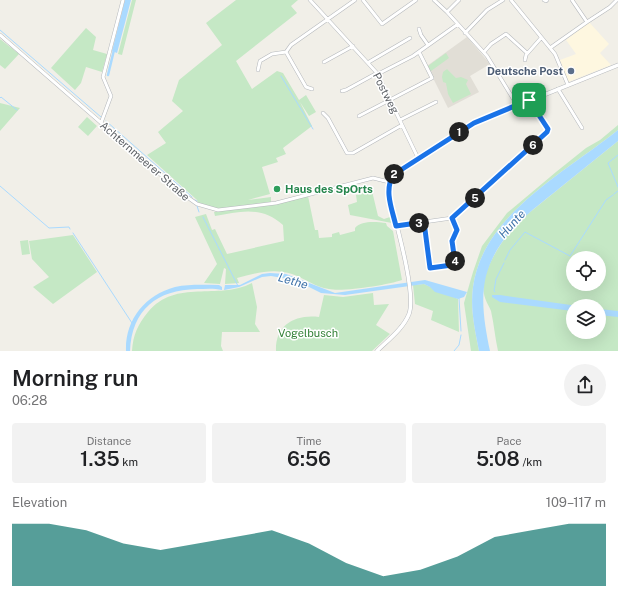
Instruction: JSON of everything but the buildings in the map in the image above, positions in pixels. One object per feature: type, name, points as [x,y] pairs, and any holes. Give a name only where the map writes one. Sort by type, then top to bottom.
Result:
[{"type":"street","points":[[101,123],[111,96],[104,77],[123,0]]},
{"type":"street","name":"Postweg","points":[[310,0],[378,73],[418,158]]},
{"type":"street","points":[[258,70],[260,61],[272,54],[286,52],[291,45],[355,0]]},
{"type":"street","points":[[363,0],[382,24],[416,0]]},
{"type":"street","points":[[434,0],[484,52],[517,105]]},
{"type":"street","points":[[447,12],[459,0]]},
{"type":"street","points":[[465,33],[487,10],[503,0]]},
{"type":"street","points":[[511,0],[550,48],[558,60],[568,85]]},
{"type":"street","points":[[572,0],[587,22]]},
{"type":"street","points":[[610,0],[614,4]]},
{"type":"street","points":[[550,48],[614,4],[617,0]]},
{"type":"street","points":[[342,91],[419,52],[458,24]]},
{"type":"street","points":[[419,29],[420,35],[428,45]]},
{"type":"street","points":[[484,52],[489,46],[505,34],[527,53]]},
{"type":"street","name":"Achternmeerer Straße","points":[[0,35],[193,202],[215,209],[276,203],[373,178],[389,182]]},
{"type":"street","points":[[369,62],[410,38]]},
{"type":"street","points":[[525,60],[527,53],[541,38]]},
{"type":"street","points":[[324,62],[353,46]]},
{"type":"street","points":[[286,52],[306,87],[312,89]]},
{"type":"street","points":[[359,116],[432,78],[419,52]]},
{"type":"street","points":[[377,351],[407,319],[411,308],[409,280],[388,191],[389,182],[396,172],[474,123],[618,65]]},
{"type":"street","points":[[558,89],[582,128]]},
{"type":"street","points":[[396,226],[452,218],[547,132],[548,129],[529,100]]},
{"type":"street","points":[[400,120],[436,102]]},
{"type":"street","points":[[323,113],[328,118],[347,154]]},
{"type":"street","points":[[344,158],[347,154],[353,153],[402,125]]},
{"type":"street","points":[[424,222],[430,268],[452,265],[455,262],[452,241],[457,230],[452,218]]},
{"type":"shaded area","points":[[589,22],[609,44],[600,53],[611,65],[568,82],[560,60],[576,54],[566,40]]},
{"type":"shaded area","points":[[467,37],[490,64],[470,76],[479,92],[448,108],[427,66]]},
{"type":"green space","points":[[132,0],[136,0],[122,55],[118,54]]},
{"type":"green space","points":[[236,0],[298,0],[291,6],[297,13],[236,61],[252,89],[277,71],[283,73],[299,100],[306,95],[316,112],[309,116],[300,102],[312,126],[283,148],[286,154],[276,158],[278,162],[262,167],[270,194],[248,200],[271,197],[271,202],[218,209],[198,203],[197,200],[147,155],[166,143],[158,132],[183,111],[172,101],[179,80],[222,45],[206,23]]},
{"type":"green space","points":[[86,28],[96,37],[93,50],[107,54],[102,72],[86,67],[81,83],[75,90],[51,68]]},
{"type":"green space","points":[[0,39],[19,54],[5,69],[0,65]]},
{"type":"green space","points":[[446,53],[449,58],[431,71],[428,66]]},
{"type":"green space","points":[[447,69],[456,78],[461,77],[468,80],[466,84],[471,94],[453,103],[448,94],[446,83],[443,82],[442,77],[443,72]]},
{"type":"green space","points":[[0,103],[20,108],[0,131]]},
{"type":"green space","points":[[87,117],[97,126],[88,136],[78,127]]},
{"type":"green space","points":[[618,125],[618,130],[530,197],[510,216],[493,238],[480,261],[473,287],[473,311],[479,351],[471,351],[464,303],[482,246],[507,213],[586,148],[600,140]]},
{"type":"green space","points":[[618,141],[618,351],[498,351],[491,311],[486,301],[483,285],[489,265],[500,245],[519,221]]},
{"type":"green space","points":[[372,191],[378,216],[384,219],[390,217],[392,223],[350,215],[348,205],[357,202],[356,195]]},
{"type":"green space","points":[[308,196],[315,230],[318,230],[319,238],[332,237],[332,234],[339,232],[340,235],[355,231],[355,228],[358,225],[365,223],[386,223],[387,226],[393,231],[402,280],[366,288],[336,290],[319,286],[292,274],[271,271],[237,278],[239,283],[225,284],[226,269],[224,268],[220,284],[204,283],[217,264],[195,217],[206,214],[212,230],[215,229],[227,254],[284,241],[283,225],[275,219],[259,212],[242,212],[215,216],[214,212],[277,204]]},
{"type":"green space","points":[[73,235],[97,272],[53,304],[33,287],[49,277],[32,259],[29,241]]},
{"type":"green space","points":[[28,240],[30,254],[22,255],[20,241]]},
{"type":"green space","points":[[252,283],[257,307],[255,324],[260,332],[222,332],[221,346],[223,351],[132,351],[135,335],[141,321],[159,302],[172,296],[184,293],[239,288]]},
{"type":"green space","points":[[424,284],[458,299],[459,332],[431,320],[433,311],[415,304],[413,285]]},
{"type":"green space","name":"Vogelbusch","points":[[373,293],[374,305],[389,304],[376,325],[390,334],[372,351],[276,351],[279,334],[288,323],[302,317],[319,317],[324,295],[343,297]]},
{"type":"water","points":[[125,0],[131,0],[117,53],[112,51]]},
{"type":"water","name":"Hunte","points":[[618,130],[618,141],[527,215],[506,236],[498,248],[491,261],[486,276],[483,294],[485,323],[490,351],[479,351],[472,295],[480,261],[493,238],[510,216],[530,197]]},
{"type":"water","points":[[262,274],[286,274],[335,293],[425,280],[467,292],[464,297],[458,299],[435,292],[424,284],[345,295],[321,293],[295,280],[271,276],[262,277],[239,287],[224,290],[225,285],[240,285]]},
{"type":"water","points":[[219,285],[222,287],[222,290],[183,290],[170,293],[149,305],[142,313],[136,324],[132,336],[130,351],[126,351],[129,329],[133,319],[139,310],[155,296],[164,291],[180,286]]},
{"type":"water","points":[[492,295],[500,295],[566,304],[566,310],[500,302],[492,297]]},
{"type":"water","points":[[606,310],[618,311],[618,317],[606,316]]},
{"type":"waterway","points":[[0,30],[101,117]]},
{"type":"waterway","points":[[108,75],[114,50]]},
{"type":"waterway","points":[[281,76],[313,129]]},
{"type":"waterway","points":[[0,98],[1,97],[17,110]]},
{"type":"waterway","points":[[106,121],[192,197]]},
{"type":"waterway","points":[[618,155],[608,163],[618,187]]},
{"type":"waterway","points":[[0,186],[49,228],[69,227],[70,229]]},
{"type":"waterway","points":[[614,194],[618,191]]},
{"type":"waterway","points":[[505,260],[510,250],[525,232],[570,256],[606,200],[613,195]]},
{"type":"waterway","points":[[197,206],[199,212]]},
{"type":"waterway","points":[[203,217],[238,286]]},
{"type":"waterway","points":[[73,233],[132,323]]},
{"type":"waterway","points":[[495,292],[496,279],[504,263]]},
{"type":"waterway","points":[[459,298],[461,331]]},
{"type":"waterway","points":[[454,351],[459,345],[461,335]]},
{"type":"place","name":"Deutsche Post","points":[[571,71]]},
{"type":"place","name":"Haus des SpOrts","points":[[277,189]]},
{"type":"route","points":[[529,100],[548,129],[547,132],[452,218],[457,230],[452,241],[455,262],[452,265],[430,268],[424,222],[396,226],[388,191],[389,182],[393,175],[474,123],[529,100]]},
{"type":"water label","name":"Lethe","points":[[293,281]]}]
